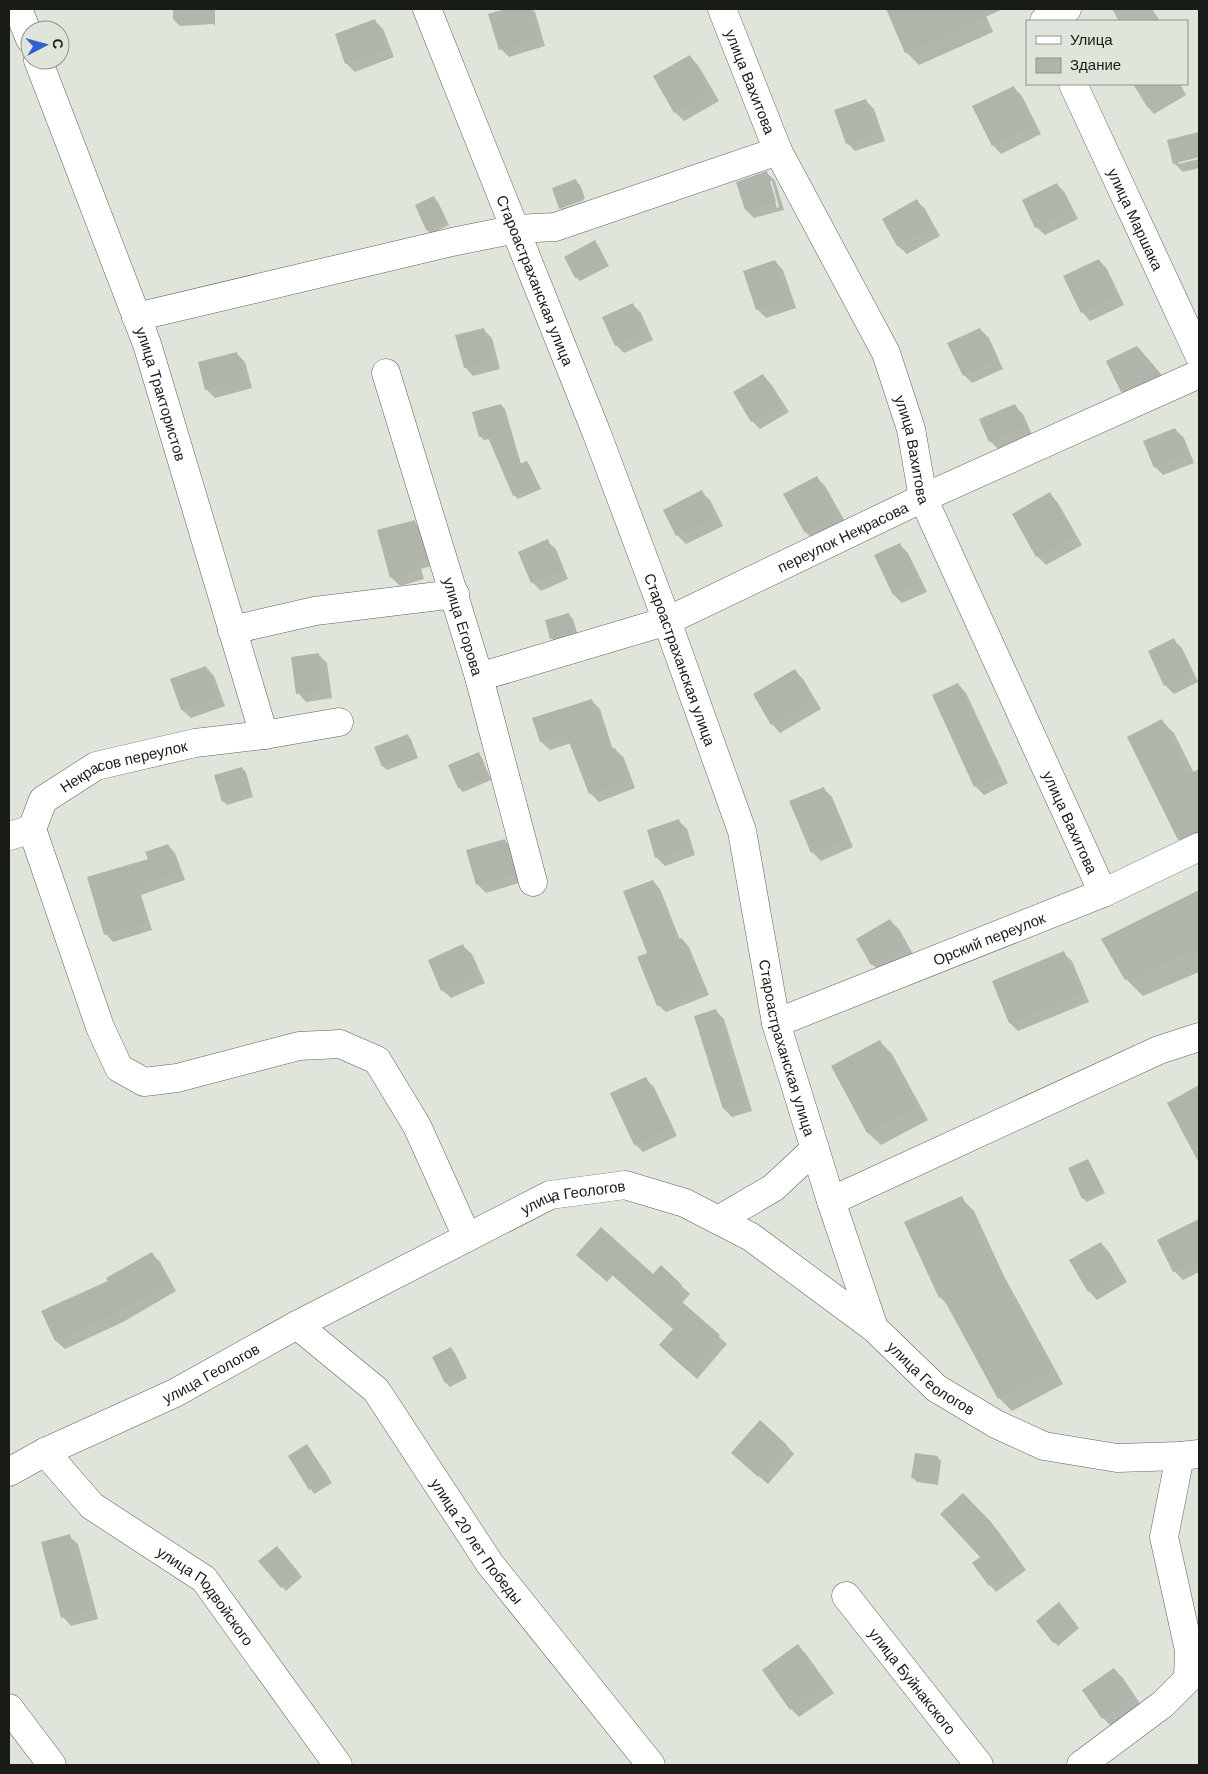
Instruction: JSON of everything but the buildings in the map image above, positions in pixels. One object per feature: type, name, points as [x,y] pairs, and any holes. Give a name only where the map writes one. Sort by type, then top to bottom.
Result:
[{"type":"street","name":"Староастраханская улица","points":[[427,9],[597,434],[667,621],[742,831],[776,1023],[831,1201],[874,1328]]},
{"type":"street","name":"улица Вахитова","points":[[722,9],[778,151],[886,354],[910,429],[923,498],[1103,893]]},
{"type":"street","points":[[1046,20],[1068,9]]},
{"type":"street","name":"улица Трактористов","points":[[42,70],[147,344],[264,735]]},
{"type":"street","name":"улица Маршака","points":[[1073,85],[1199,355]]},
{"type":"street","points":[[136,317],[452,242],[516,229],[555,227],[778,151]]},
{"type":"street","name":"улица Егорова","points":[[386,373],[479,677],[533,882]]},
{"type":"street","name":"переулок Некрасова","points":[[479,677],[667,621],[923,498],[1199,374]]},
{"type":"street","points":[[232,630],[315,612],[455,594]]},
{"type":"street","name":"Некрасов переулок","points":[[20,833],[43,800],[96,766],[195,743],[264,735],[339,722]]},
{"type":"street","points":[[20,833],[100,1027],[119,1068],[144,1082],[177,1078],[299,1046],[340,1044],[377,1060],[417,1126],[467,1237]]},
{"type":"street","name":"Орский переулок","points":[[776,1023],[1103,893],[1199,847]]},
{"type":"street","points":[[831,1201],[1159,1050],[1199,1037]]},
{"type":"street","points":[[718,1220],[773,1188],[815,1149]]},
{"type":"street","name":"улица Геологов","points":[[9,1472],[45,1452],[175,1393],[297,1325],[550,1195],[626,1186],[685,1203],[752,1237],[874,1328],[936,1388],[996,1424],[1044,1446],[1117,1458],[1190,1455]]},
{"type":"street","name":"улица 20 лет Победы","points":[[297,1325],[376,1390],[490,1564],[651,1765]]},
{"type":"street","name":"улица Подвойского","points":[[45,1452],[92,1506],[204,1579],[338,1765]]},
{"type":"street","points":[[1081,1765],[1163,1704],[1194,1689],[1189,1650],[1164,1537],[1190,1455]]},
{"type":"street","name":"улица Буйнакского","points":[[846,1596],[979,1765]]},
{"type":"street","points":[[9,1708],[52,1765]]}]
